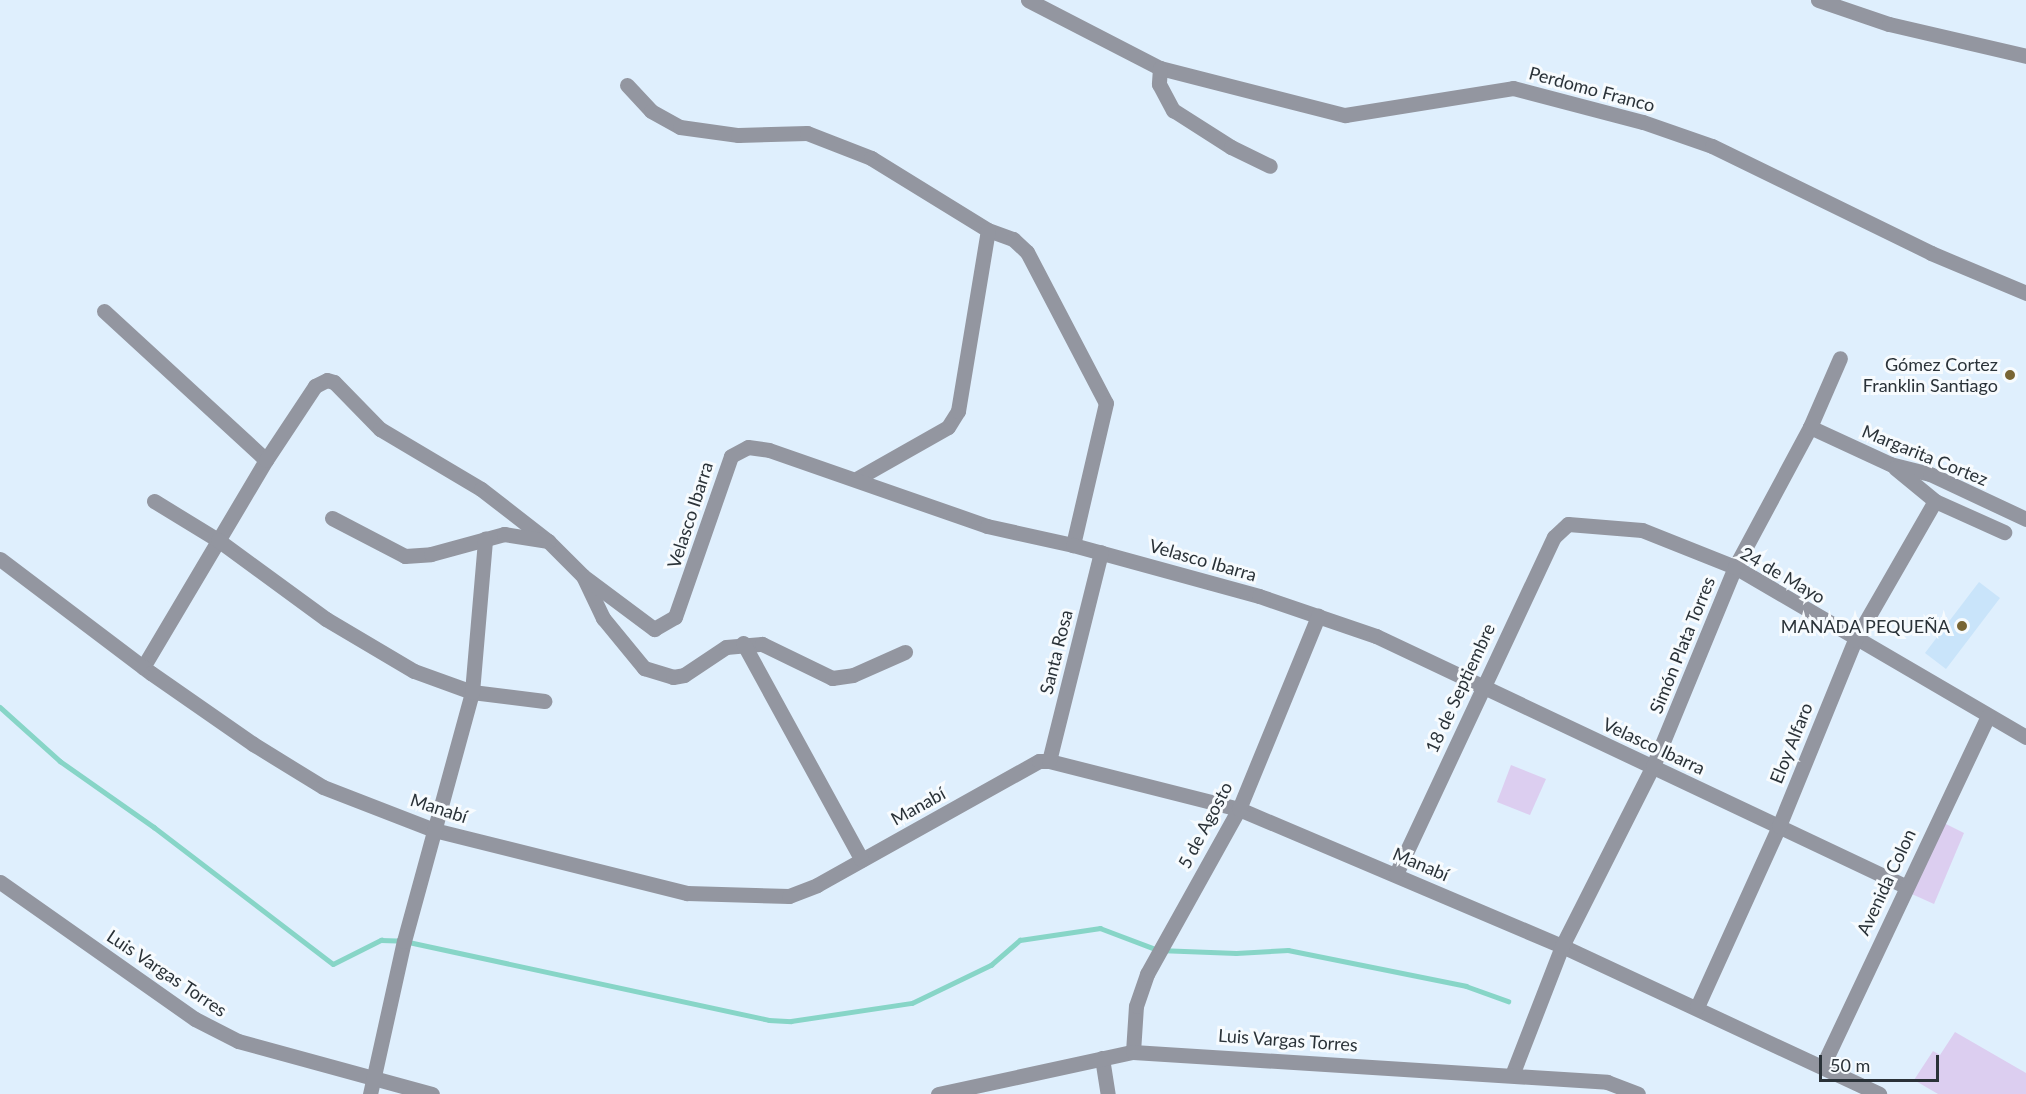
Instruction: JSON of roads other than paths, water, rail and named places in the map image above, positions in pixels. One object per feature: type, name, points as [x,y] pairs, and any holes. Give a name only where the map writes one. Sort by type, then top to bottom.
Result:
[{"type":"street","name":"Perdomo Franco","points":[[1028,0],[1160,68],[1345,115],[1513,88],[1643,122],[1712,146],[1931,253],[2026,293]]},
{"type":"street","points":[[1818,0],[1889,24],[2026,56]]},
{"type":"street","points":[[1160,68],[1158,84],[1173,110],[1232,147],[1270,166]]},
{"type":"street","points":[[627,85],[651,111],[680,127],[738,135],[807,133],[871,158],[988,230],[1013,239],[1028,252],[1105,397],[1105,415],[1073,545]]},
{"type":"street","points":[[858,478],[948,427],[958,411],[988,230]]},
{"type":"street","points":[[104,311],[266,460]]},
{"type":"street","name":"Simón Plata Torres","points":[[1512,1075],[1562,946],[1653,766],[1735,567],[1810,427],[1840,358]]},
{"type":"street","points":[[143,668],[266,460],[315,386],[327,380],[334,382],[380,429],[481,489],[548,541],[583,576],[603,618],[632,657],[656,673],[684,675],[726,647],[743,643],[778,649],[832,678],[852,675],[904,652]]},
{"type":"street","name":"Margarita Cortez","points":[[1810,427],[1890,464],[1930,474],[2026,519]]},
{"type":"street","name":"Velasco Ibarra","points":[[583,576],[654,629],[675,617],[731,456],[748,447],[769,450],[858,478],[987,526],[1101,552],[1318,616],[1376,636],[1905,886]]},
{"type":"street","points":[[1890,464],[1935,501],[2004,532]]},
{"type":"street","points":[[154,501],[218,540],[326,619],[414,671],[472,692],[544,701]]},
{"type":"street","name":"Eloy Alfaro","points":[[1697,1008],[1779,826],[1855,640],[1935,501]]},
{"type":"street","points":[[332,518],[405,556],[431,554],[504,534],[548,541]]},
{"type":"street","name":"24 de Mayo","points":[[1568,524],[1642,530],[1735,567],[1855,640],[1988,716],[2025,734]]},
{"type":"street","name":"18 de Septiembre","points":[[1396,874],[1482,686],[1554,537],[1568,524]]},
{"type":"street","points":[[371,1087],[434,830],[472,692],[485,539]]},
{"type":"street","name":"Santa Rosa","points":[[1049,761],[1101,552]]},
{"type":"street","name":"Manabí","points":[[0,559],[143,668],[253,744],[323,787],[434,830],[687,893],[789,896],[862,860],[1039,761],[1049,761],[1239,809],[1562,946],[1823,1065],[1852,1088],[1879,1094]]},
{"type":"street","name":"5 de Agosto","points":[[1133,1052],[1136,1006],[1147,974],[1239,809],[1318,616]]},
{"type":"street","points":[[743,643],[862,860]]},
{"type":"street","name":"Avenida Colon","points":[[1823,1065],[1905,886],[1988,716]]},
{"type":"street","name":"Luis Vargas Torres","points":[[0,882],[195,1019],[238,1041],[371,1087],[432,1094]]},
{"type":"street","name":"Luis Vargas Torres","points":[[938,1094],[1133,1052],[1607,1082],[1638,1094]]},
{"type":"street","points":[[1102,1058],[1108,1094]]},
{"type":"waterway","points":[[0,707],[60,761],[154,827],[333,964],[381,940],[404,941],[769,1020],[791,1021],[912,1003],[991,965],[1020,940],[1100,928],[1158,950],[1236,953],[1288,950],[1466,986],[1508,1001]]},
{"type":"place","name":"Gómez Cortez Franklin Santiago","points":[[2010,375]]},
{"type":"place","name":"MANADA PEQUEÑA","points":[[1962,626]]}]
